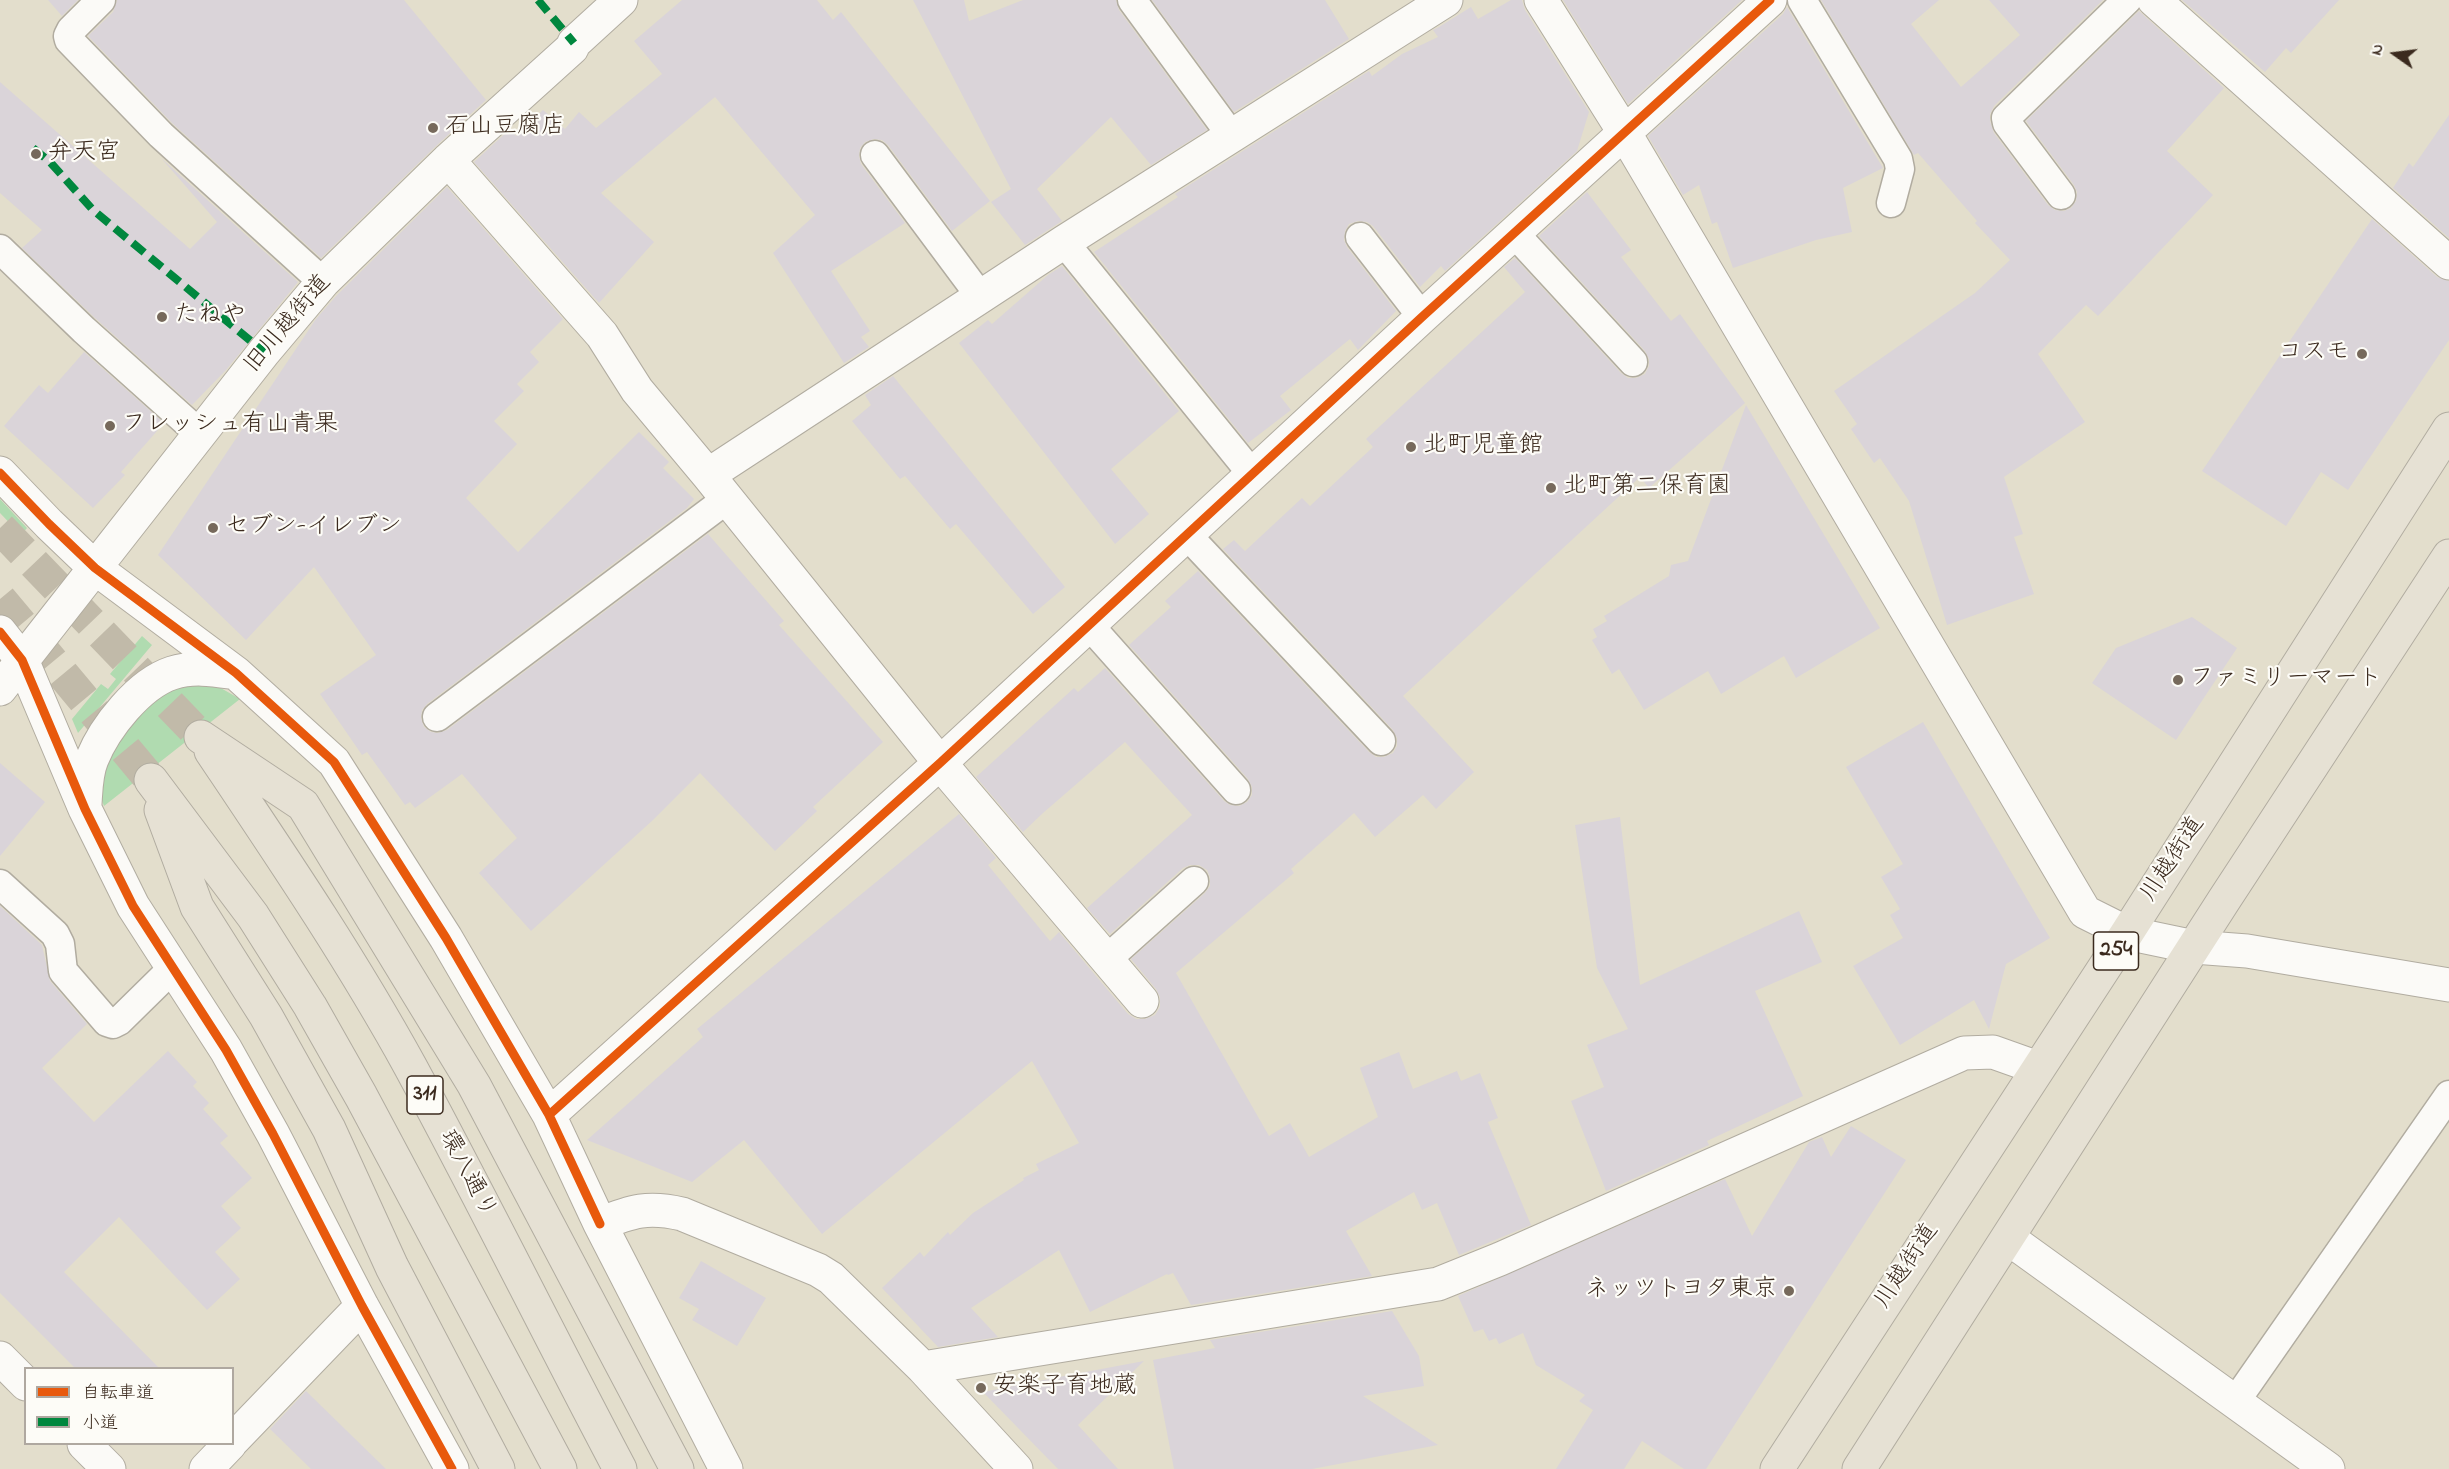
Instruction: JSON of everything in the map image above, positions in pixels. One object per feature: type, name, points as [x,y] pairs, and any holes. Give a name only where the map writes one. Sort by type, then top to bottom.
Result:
[{"type":"main road","name":"川越街道","points":[[1777,1469],[2127,933],[2449,429]]},
{"type":"main road","name":"254","points":[[1859,1469],[2194,947],[2449,556]]},
{"type":"main road","name":"環八通り","points":[[620,1469],[404,1056],[306,893],[201,737],[303,805],[474,1085],[676,1469]]},
{"type":"main road","name":"311","points":[[498,1469],[392,1267],[329,1129],[266,1016],[197,907],[170,839],[151,780],[253,916],[310,1006],[362,1096],[560,1469]]},
{"type":"street","name":"旧川越街道","points":[[0,689],[200,434],[323,282],[448,160],[572,48],[574,43],[621,0]]},
{"type":"street","points":[[717,487],[980,296],[1446,0]]},
{"type":"street","points":[[1541,0],[1624,132],[2085,912],[2127,933],[2194,947],[2247,951],[2449,984]]},
{"type":"street","points":[[549,1115],[940,763],[1251,474],[1770,0]]},
{"type":"street","points":[[2148,0],[2449,263]]},
{"type":"street","points":[[448,160],[602,335],[637,390],[940,763],[1142,1001]]},
{"type":"street","points":[[0,472],[95,568],[236,673],[334,762],[446,938],[549,1115],[600,1224],[726,1469]]},
{"type":"street","points":[[0,632],[22,660],[85,809],[133,906],[226,1050],[273,1134],[362,1306],[452,1469]]},
{"type":"street","points":[[85,809],[86,780],[91,760],[101,740],[145,687],[172,673],[201,668],[236,673]]},
{"type":"street","points":[[923,1368],[1438,1284],[1500,1259],[1964,1053],[1993,1052],[2038,1068]]},
{"type":"street","points":[[600,1224],[630,1212],[660,1208],[682,1214],[818,1270],[831,1278],[923,1368],[1016,1469]]},
{"type":"street","points":[[2008,1238],[2235,1402],[2313,1465]]},
{"type":"street","points":[[234,1439],[362,1306]]},
{"type":"street","points":[[0,1358],[24,1382]]},
{"type":"street","points":[[86,1445],[109,1469]]},
{"type":"street","points":[[206,1469],[228,1445]]},
{"type":"lane","points":[[101,0],[71,30],[69,40],[161,135],[323,282]]},
{"type":"lane","points":[[1132,0],[1231,135]]},
{"type":"lane","points":[[1802,0],[1898,159],[1900,169],[1892,203]]},
{"type":"lane","points":[[2061,195],[2007,123],[2006,118],[2148,0]]},
{"type":"lane","points":[[875,155],[980,296]]},
{"type":"lane","points":[[1514,233],[1633,362]]},
{"type":"lane","points":[[1360,237],[1422,317]]},
{"type":"lane","points":[[1064,242],[1251,474]]},
{"type":"lane","points":[[0,249],[84,330],[200,434]]},
{"type":"lane","points":[[437,717],[717,487]]},
{"type":"lane","points":[[1187,535],[1381,741]]},
{"type":"lane","points":[[1089,626],[1236,790]]},
{"type":"lane","points":[[1106,960],[1194,881]]},
{"type":"lane","points":[[0,885],[55,934],[60,944],[63,971],[107,1022],[113,1024],[119,1021],[174,967]]},
{"type":"lane","points":[[2235,1402],[2449,1095]]},
{"type":"green space","points":[[0,499],[27,528],[21,535],[0,513]]},
{"type":"green space","points":[[142,636],[152,645],[78,733],[72,719],[101,684],[108,689],[116,679],[110,674]]},
{"type":"green space","points":[[197,685],[219,687],[240,699],[104,806],[99,792],[107,755],[150,703],[175,689]]},
{"type":"building","points":[[48,0],[78,0],[62,16]]},
{"type":"building","points":[[117,0],[404,0],[486,100],[321,258],[172,123],[88,36],[113,12]]},
{"type":"building","points":[[682,0],[817,0],[833,20],[841,12],[990,201],[952,231],[888,145],[882,140],[874,139],[865,142],[860,148],[861,164],[905,223],[831,271],[870,331],[861,337],[869,347],[844,363],[773,253],[815,215],[715,97],[601,193],[654,242],[599,303],[474,162],[510,129],[516,136],[543,110],[565,129],[579,112],[596,128],[662,74],[634,41]]},
{"type":"building","points":[[913,0],[964,0],[969,21],[1023,0],[1116,0],[1119,10],[1207,130],[1151,165],[1111,117],[1037,189],[1062,221],[1025,245],[991,202],[1011,189]]},
{"type":"building","points":[[1152,0],[1325,0],[1349,39],[1234,112]]},
{"type":"building","points":[[1511,0],[1522,0],[1525,10],[1589,112],[1577,151],[1445,271],[1441,266],[1420,287],[1373,226],[1367,222],[1358,221],[1349,224],[1344,240],[1347,247],[1396,311],[1358,350],[1350,339],[1280,396],[1291,410],[1248,443],[1094,252],[1178,197],[1175,194],[1369,71],[1372,76],[1402,54],[1438,37],[1433,30],[1471,7],[1478,19]]},
{"type":"building","points":[[1563,0],[1742,0],[1628,104]]},
{"type":"building","points":[[1821,0],[1939,0],[1911,24],[1961,87],[2020,35],[1989,0],[2103,0],[1994,106],[1990,114],[1994,133],[2048,205],[2055,210],[2064,211],[2071,208],[2076,201],[2077,192],[2026,121],[2139,11],[2224,88],[2167,151],[2213,195],[2098,316],[2086,305],[2038,354],[2085,422],[2004,477],[2023,534],[2014,537],[2034,594],[1947,625],[1909,501],[1880,458],[1874,463],[1851,429],[1857,424],[1834,391],[1975,293],[2010,260],[1975,223],[1977,221],[1918,153],[1914,155]]},
{"type":"building","points":[[2182,0],[2339,0],[2291,53],[2286,48],[2265,72]]},
{"type":"building","points":[[1787,7],[1883,168],[1843,188],[1852,232],[1816,240],[1733,268],[1717,222],[1712,224],[1699,185],[1683,195],[1648,136],[1783,14]]},
{"type":"building","points":[[0,82],[190,249],[217,222],[161,158],[298,282],[226,370],[192,405],[95,318],[22,248],[42,230],[0,193]]},
{"type":"building","points":[[2449,115],[2449,238],[2393,188],[2409,163],[2413,167]]},
{"type":"building","points":[[447,187],[563,319],[530,352],[539,362],[517,384],[524,391],[494,421],[517,444],[466,498],[518,552],[639,432],[669,462],[663,468],[694,499],[687,508],[427,704],[422,710],[421,718],[424,727],[431,732],[438,733],[447,730],[708,534],[784,621],[779,625],[883,742],[813,807],[817,811],[775,851],[700,773],[653,820],[531,931],[479,873],[517,838],[462,774],[415,808],[410,802],[405,805],[367,752],[362,755],[320,694],[376,655],[314,567],[246,640],[158,555],[316,319],[337,295]]},
{"type":"building","points":[[1587,192],[1631,250],[1621,257],[1671,321],[1680,314],[1745,403],[1649,488],[1640,477],[1403,696],[1474,772],[1436,809],[1423,795],[1375,837],[1354,813],[1291,869],[1294,873],[1176,973],[1269,1136],[1290,1123],[1309,1157],[1378,1117],[1360,1068],[1399,1052],[1413,1089],[1457,1071],[1461,1081],[1480,1073],[1498,1118],[1488,1122],[1531,1225],[1459,1255],[1437,1203],[1422,1210],[1414,1192],[1346,1231],[1372,1276],[1191,1305],[1173,1273],[1090,1312],[1059,1250],[971,1308],[998,1337],[938,1347],[882,1288],[920,1252],[924,1257],[948,1232],[950,1235],[973,1213],[1024,1180],[1023,1178],[1039,1170],[1036,1164],[1079,1143],[1032,1061],[822,1234],[744,1140],[692,1182],[587,1140],[703,1037],[697,1029],[959,814],[996,858],[988,865],[1050,941],[1059,932],[1128,1014],[1136,1019],[1145,1019],[1155,1015],[1160,1007],[1160,997],[1131,959],[1205,893],[1210,886],[1207,870],[1199,865],[1183,868],[1110,934],[1087,908],[1192,815],[1125,742],[1023,832],[976,777],[1074,688],[1078,692],[1105,668],[1224,801],[1230,805],[1239,806],[1247,802],[1252,795],[1252,787],[1248,779],[1129,645],[1171,607],[1165,601],[1198,571],[1369,752],[1376,757],[1384,757],[1393,753],[1397,746],[1397,738],[1393,730],[1223,549],[1234,540],[1245,551],[1302,498],[1310,506],[1373,447],[1366,439],[1525,292],[1504,267],[1515,258],[1621,373],[1628,378],[1636,378],[1645,374],[1649,366],[1649,359],[1645,351],[1539,236]]},
{"type":"building","points":[[2372,219],[2437,277],[2449,281],[2449,340],[2348,490],[2321,472],[2286,526],[2202,471]]},
{"type":"building","points":[[1062,266],[1179,411],[1111,469],[1149,514],[1115,544],[959,343],[988,320],[992,324],[1048,275]]},
{"type":"building","points":[[84,352],[164,423],[121,472],[125,475],[93,508],[4,426],[39,385],[48,393]]},
{"type":"building","points":[[893,376],[1065,587],[1033,614],[956,524],[950,529],[905,476],[900,479],[852,421],[871,405],[865,395]]},
{"type":"building","points":[[1746,405],[1880,628],[1796,678],[1784,656],[1721,694],[1708,671],[1644,710],[1619,669],[1612,674],[1592,640],[1597,637],[1593,629],[1607,621],[1604,616],[1669,576],[1671,565],[1688,561]]},
{"type":"building","points":[[2192,617],[2237,648],[2176,740],[2092,683],[2116,648]]},
{"type":"building","points":[[1923,722],[2050,938],[2006,964],[1989,1029],[1974,1000],[1900,1045],[1853,966],[1903,938],[1890,915],[1900,909],[1881,877],[1903,864],[1846,767]]},
{"type":"building","points":[[0,763],[45,802],[0,856]]},
{"type":"building","points":[[1620,817],[1640,985],[1799,911],[1822,962],[1755,991],[1803,1096],[1707,1141],[1709,1145],[1606,1191],[1571,1101],[1604,1087],[1587,1045],[1628,1029],[1597,968],[1575,825]]},
{"type":"building","points":[[0,906],[42,945],[50,981],[87,1024],[42,1068],[94,1122],[168,1051],[197,1082],[193,1086],[209,1103],[203,1109],[228,1136],[220,1143],[252,1178],[221,1206],[241,1228],[215,1252],[240,1279],[207,1310],[119,1217],[64,1272],[158,1367],[74,1367],[0,1293]]},
{"type":"building","points":[[1851,1126],[1906,1160],[1706,1469],[1684,1469],[1642,1441],[1624,1469],[1556,1469],[1593,1410],[1579,1401],[1585,1395],[1536,1365],[1523,1333],[1499,1344],[1496,1338],[1489,1341],[1483,1329],[1474,1332],[1458,1296],[1725,1179],[1752,1236],[1809,1142],[1822,1137],[1831,1157]]},
{"type":"building","points":[[701,1261],[766,1298],[737,1346],[692,1320],[699,1309],[679,1298]]},
{"type":"building","points":[[1392,1311],[1419,1356],[1424,1386],[1363,1396],[1438,1445],[1312,1469],[1174,1469],[1153,1360],[1215,1348],[1210,1340]]},
{"type":"building","points":[[1144,1361],[1078,1425],[1118,1469],[1058,1469],[983,1392],[1049,1379],[1053,1383],[1059,1377]]},
{"type":"building","points":[[306,1391],[386,1469],[311,1469],[270,1429]]},
{"type":"tunnel","points":[[0,528],[201,737]]},
{"type":"tunnel","points":[[0,599],[151,780]]},
{"type":"marked path","points":[[538,0],[574,43]]},
{"type":"marked path","points":[[33,148],[50,162],[93,210],[264,352]]},
{"type":"cycle path","points":[[549,1115],[940,763],[1422,317],[1770,0]]},
{"type":"cycle path","points":[[0,473],[95,568],[236,673],[334,762],[446,938],[549,1115],[600,1224]]},
{"type":"cycle path","points":[[0,632],[22,660],[85,809],[133,906],[226,1050],[273,1134],[362,1306],[452,1469]]},
{"type":"place","name":"石山豆腐店","points":[[433,128]]},
{"type":"place","name":"弁天宮","points":[[36,154]]},
{"type":"place","name":"たねや","points":[[162,317]]},
{"type":"place","name":"コスモ","points":[[2362,354]]},
{"type":"place","name":"フレッシュ有山青果","points":[[110,426]]},
{"type":"place","name":"北町児童館","points":[[1411,447]]},
{"type":"place","name":"北町第二保育園","points":[[1551,488]]},
{"type":"place","name":"セブン-イレブン","points":[[213,528]]},
{"type":"place","name":"ファミリーマート","points":[[2178,680]]},
{"type":"place","name":"ネッツトヨタ東京","points":[[1789,1291]]},
{"type":"place","name":"安楽子育地蔵","points":[[981,1388]]}]
